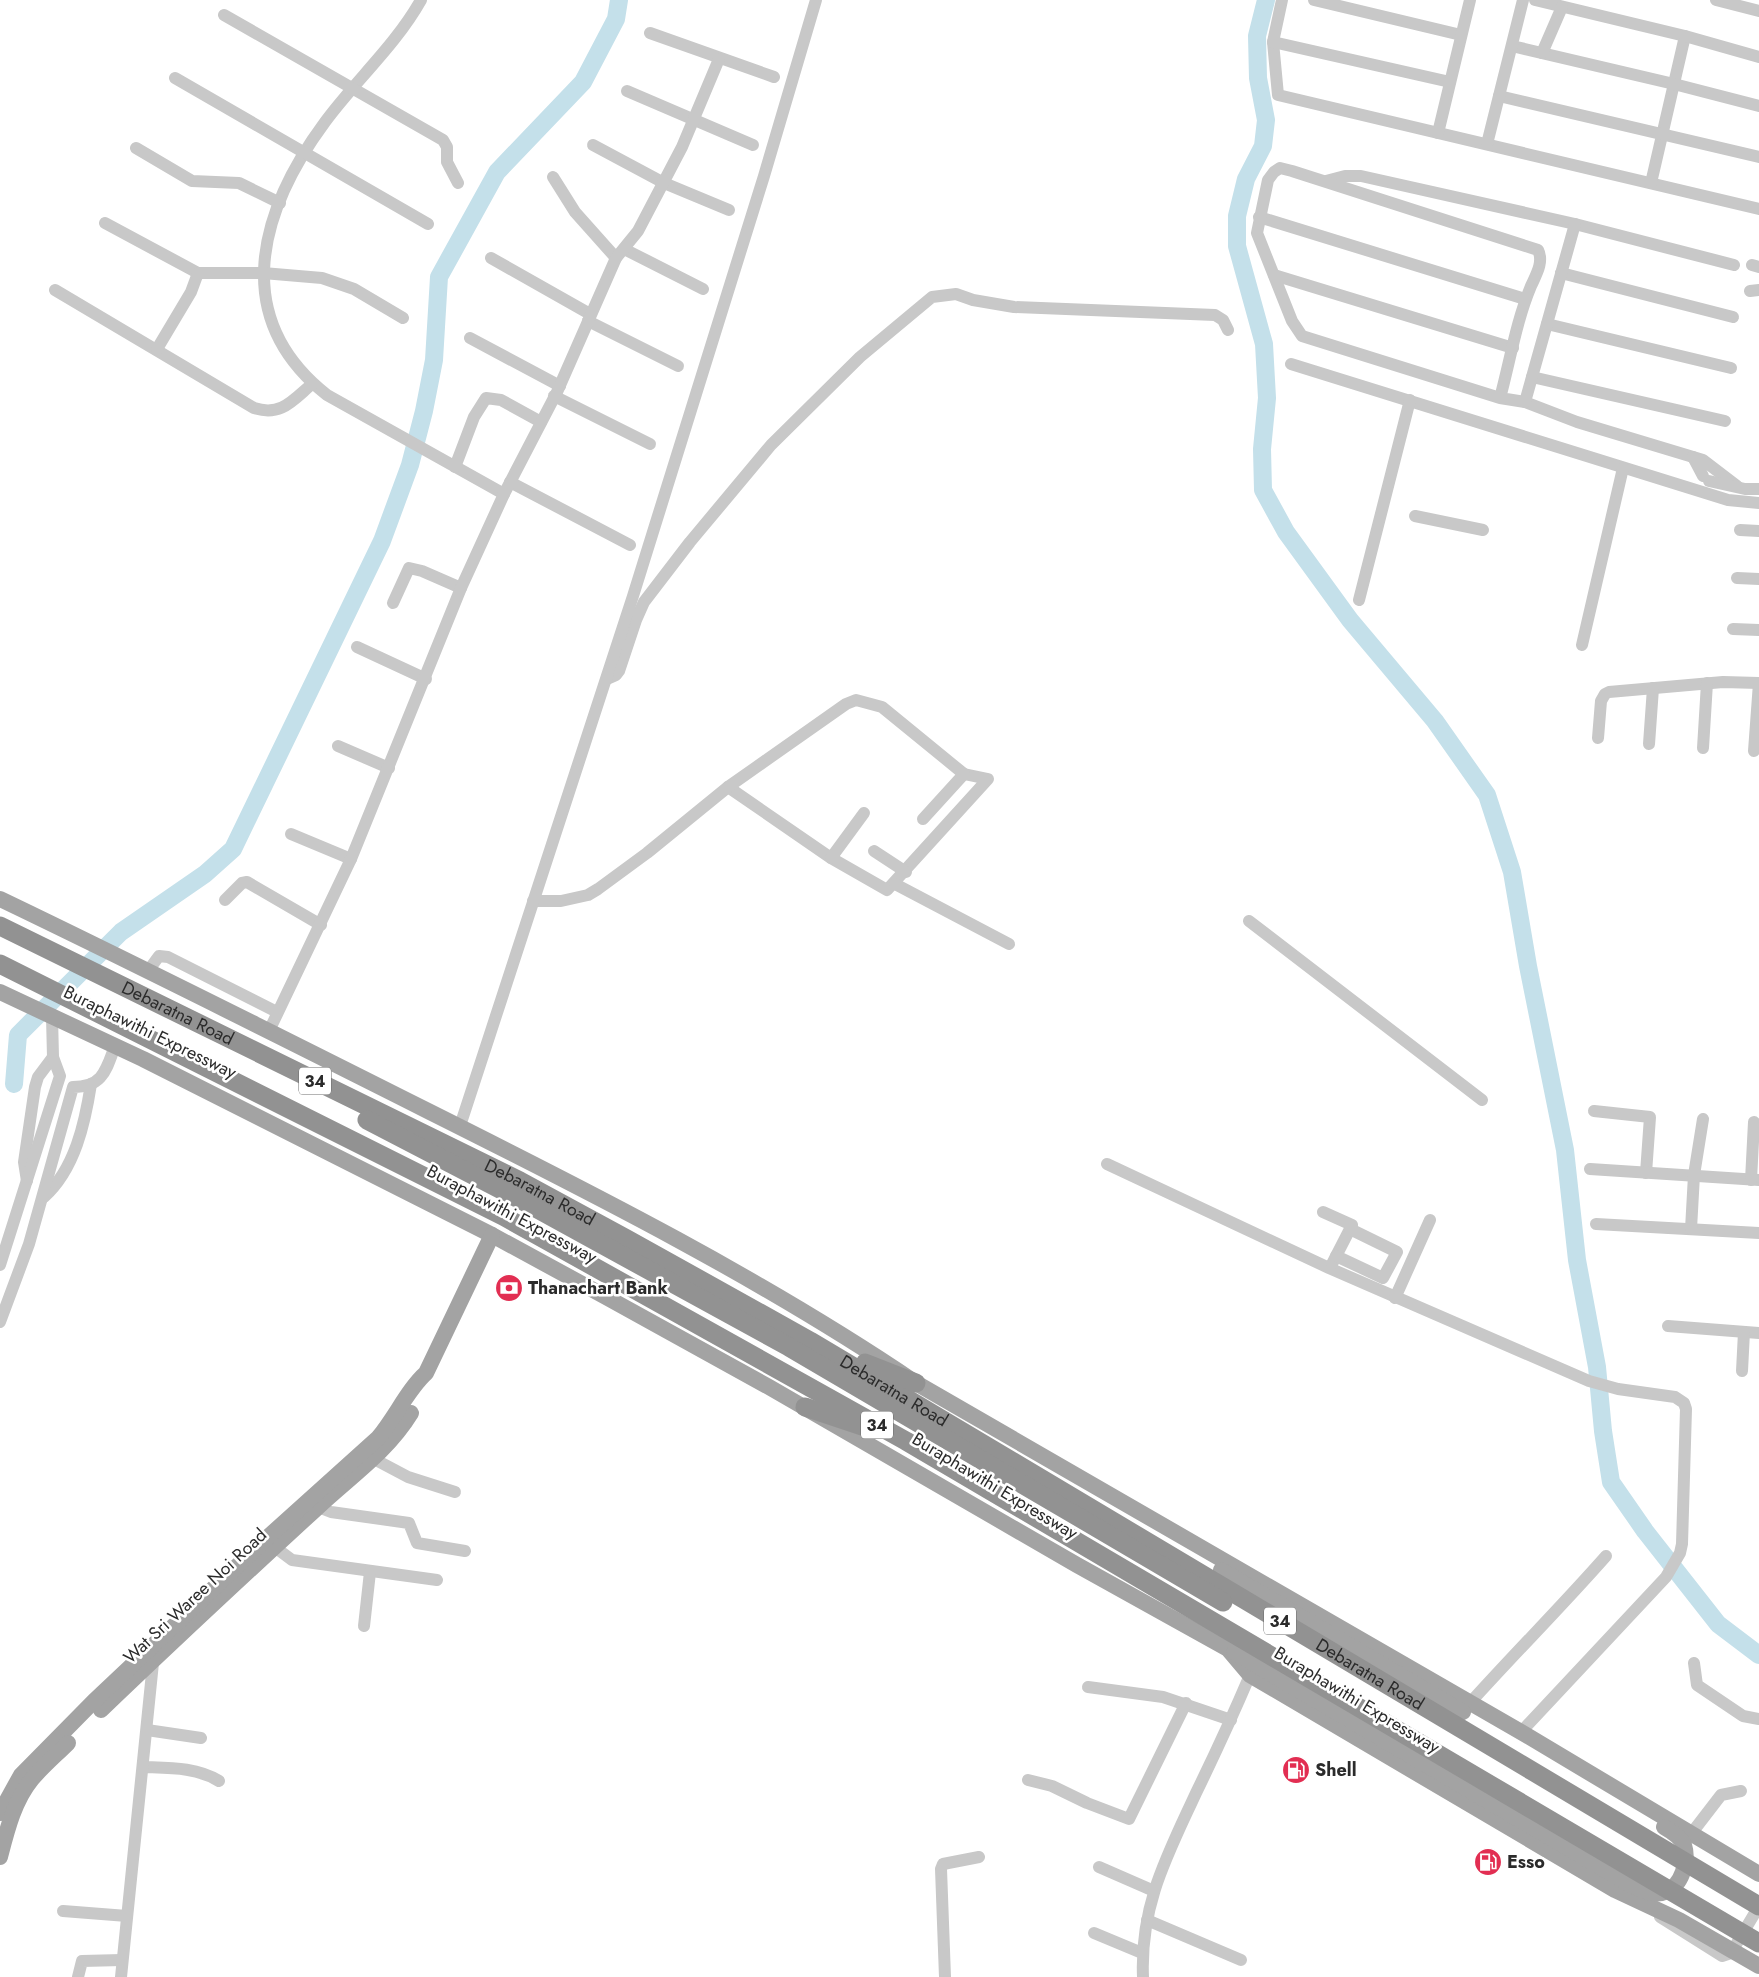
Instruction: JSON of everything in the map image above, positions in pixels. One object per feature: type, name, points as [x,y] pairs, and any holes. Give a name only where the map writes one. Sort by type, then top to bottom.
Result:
[{"type":"highway","name":"Debaratna Road","points":[[1,941],[520,1181],[810,1341],[1757,1907]]},
{"type":"highway","name":"Buraphawithi Expressway","points":[[1,941],[382,1128],[530,1204],[756,1328],[1757,1907]]},
{"type":"highway","name":"Buraphawithi Expressway","points":[[1,941],[354,1132],[507,1210],[643,1283],[800,1372],[1759,1937]]},
{"type":"highway","name":"Debaratna Road","points":[[0,964],[503,1216],[906,1441],[1759,1943]]},
{"type":"highway","points":[[810,1341],[916,1383]]},
{"type":"highway","points":[[805,1407],[906,1441]]},
{"type":"main road","name":"Debaratna Road","points":[[0,899],[460,1126],[612,1204],[785,1302],[850,1340],[916,1383],[1091,1486],[1160,1522],[1758,1872]]},
{"type":"main road","name":"34","points":[[0,992],[115,1046],[492,1235],[805,1407],[1077,1565],[1228,1649],[1250,1675],[1640,1902],[1722,1944],[1759,1966]]},
{"type":"main road","name":"Wat Sri Waree Noi Road","points":[[0,1813],[21,1774],[94,1701],[262,1543],[378,1438],[393,1420],[417,1381],[426,1373],[492,1235]]},
{"type":"main road","name":"Wat Sri Waree Noi Road","points":[[0,1857],[13,1813],[32,1780],[102,1709],[318,1507],[390,1444],[428,1386],[426,1373]]},
{"type":"main road","points":[[1091,1486],[1225,1573],[1672,1832],[1684,1844],[1686,1860],[1681,1878],[1665,1892],[1652,1893],[1631,1885],[1259,1665],[1228,1649]]},
{"type":"street","points":[[421,0],[392,45],[324,123],[305,152],[280,202],[270,230],[262,273],[267,308],[279,339],[312,384],[327,395],[504,494]]},
{"type":"street","points":[[460,1126],[606,679],[764,176],[816,0]]},
{"type":"street","points":[[1282,0],[1273,42],[1278,95],[1759,209]]},
{"type":"street","points":[[1314,0],[1461,35]]},
{"type":"street","points":[[1438,133],[1470,0]]},
{"type":"street","points":[[1487,144],[1524,0]]},
{"type":"street","points":[[1535,0],[1685,36],[1759,57]]},
{"type":"street","points":[[1716,0],[1759,11]]},
{"type":"street","points":[[1542,54],[1562,6]]},
{"type":"street","points":[[224,15],[443,140],[447,147],[447,162],[458,183]]},
{"type":"street","points":[[650,33],[774,77]]},
{"type":"street","points":[[1651,183],[1685,36]]},
{"type":"street","points":[[1273,42],[1450,82]]},
{"type":"street","points":[[1512,46],[1759,106]]},
{"type":"street","points":[[269,1031],[321,926],[351,859],[426,679],[461,588],[504,494],[557,391],[620,254],[638,231],[664,183],[719,59]]},
{"type":"street","points":[[175,78],[428,224]]},
{"type":"street","points":[[627,91],[753,145]]},
{"type":"street","points":[[1499,96],[1759,157]]},
{"type":"street","points":[[593,145],[664,183],[729,210]]},
{"type":"street","points":[[136,148],[192,180],[240,183],[280,202]]},
{"type":"street","points":[[1500,398],[1526,300],[1540,266],[1538,250],[1325,181],[1280,168],[1274,172],[1268,180],[1257,233],[1295,329],[1302,336],[1500,398],[1525,402],[1577,422],[1693,457],[1714,466],[1737,486]]},
{"type":"street","points":[[1325,181],[1345,176],[1361,176],[1575,224],[1734,265]]},
{"type":"street","points":[[552,178],[576,212],[620,254],[703,289]]},
{"type":"street","points":[[1259,217],[1526,300]]},
{"type":"street","points":[[105,224],[198,273],[262,273],[322,278],[340,283],[403,318]]},
{"type":"street","points":[[1525,402],[1575,224]]},
{"type":"street","points":[[491,258],[589,318],[678,366]]},
{"type":"street","points":[[157,349],[191,292],[198,273]]},
{"type":"street","points":[[1561,273],[1733,317]]},
{"type":"street","points":[[1274,275],[1513,348]]},
{"type":"street","points":[[55,290],[254,408],[263,411],[280,410],[312,384]]},
{"type":"street","points":[[606,679],[616,675],[619,671],[644,602],[738,483],[771,445],[860,357],[932,297],[956,294],[973,300],[1014,307],[1215,315],[1223,320],[1228,330]]},
{"type":"street","points":[[1547,324],[1731,368]]},
{"type":"street","points":[[470,338],[557,391],[650,444]]},
{"type":"street","points":[[1292,364],[1728,500],[1759,503]]},
{"type":"street","points":[[1532,377],[1726,421]]},
{"type":"street","points":[[455,467],[474,417],[486,398],[500,400],[541,422]]},
{"type":"street","points":[[1359,600],[1410,400]]},
{"type":"street","points":[[1693,457],[1706,478],[1737,486],[1759,489]]},
{"type":"street","points":[[1582,645],[1623,468]]},
{"type":"street","points":[[510,482],[630,546]]},
{"type":"street","points":[[1415,516],[1482,530]]},
{"type":"street","points":[[1740,530],[1759,531]]},
{"type":"street","points":[[393,603],[409,568],[422,570],[461,588]]},
{"type":"street","points":[[1737,578],[1759,579]]},
{"type":"street","points":[[1733,629],[1759,630]]},
{"type":"street","points":[[357,647],[426,679]]},
{"type":"street","points":[[1703,748],[1707,683]]},
{"type":"street","points":[[1598,738],[1601,702],[1605,694],[1707,683],[1759,683],[1754,751]]},
{"type":"street","points":[[1649,744],[1653,688]]},
{"type":"street","points":[[533,901],[562,901],[588,895],[598,889],[647,853],[728,787],[846,704],[856,700],[882,707],[964,774],[988,779],[888,890],[883,889],[831,858],[728,787]]},
{"type":"street","points":[[338,746],[388,768]]},
{"type":"street","points":[[923,819],[964,774]]},
{"type":"street","points":[[831,858],[864,813]]},
{"type":"street","points":[[291,834],[351,859]]},
{"type":"street","points":[[874,851],[906,872]]},
{"type":"street","points":[[224,900],[242,883],[247,882],[321,926]]},
{"type":"street","points":[[894,884],[1009,944]]},
{"type":"street","points":[[1249,921],[1482,1100]]},
{"type":"street","points":[[148,972],[159,956],[168,957],[277,1012]]},
{"type":"street","points":[[0,1265],[28,1183],[60,1076],[54,1057],[52,1017]]},
{"type":"street","points":[[60,1076],[73,1086],[86,1087],[98,1081],[105,1072],[115,1046]]},
{"type":"street","points":[[28,1183],[24,1162],[33,1095],[38,1077],[54,1057]]},
{"type":"street","points":[[44,1196],[58,1182],[76,1147],[84,1125],[91,1084]]},
{"type":"street","points":[[0,1322],[29,1244],[44,1196],[73,1086]]},
{"type":"street","points":[[1594,1111],[1650,1117],[1646,1173]]},
{"type":"street","points":[[1691,1229],[1694,1175],[1703,1119]]},
{"type":"street","points":[[1590,1169],[1755,1180],[1754,1122]]},
{"type":"street","points":[[1107,1164],[1395,1298],[1590,1381],[1618,1389],[1675,1396],[1684,1403],[1686,1409],[1684,1518],[1680,1553],[1666,1577],[1521,1732]]},
{"type":"street","points":[[1322,1212],[1352,1225],[1330,1268]]},
{"type":"street","points":[[1395,1298],[1430,1220]]},
{"type":"street","points":[[1596,1224],[1759,1233]]},
{"type":"street","points":[[1336,1256],[1383,1278],[1397,1252],[1350,1229]]},
{"type":"street","points":[[1668,1326],[1759,1333]]},
{"type":"street","points":[[1742,1371],[1744,1332]]},
{"type":"street","points":[[374,1459],[408,1476],[455,1492]]},
{"type":"street","points":[[318,1507],[331,1512],[409,1523],[416,1543],[465,1551]]},
{"type":"street","points":[[276,1548],[292,1560],[437,1580]]},
{"type":"street","points":[[1470,1703],[1567,1601],[1606,1556]]},
{"type":"street","points":[[364,1626],[370,1572]]},
{"type":"street","points":[[121,1977],[153,1663]]},
{"type":"street","points":[[1694,1663],[1697,1685],[1742,1716],[1759,1719]]},
{"type":"street","points":[[1143,1977],[1142,1953],[1147,1920],[1159,1872],[1231,1720],[1250,1675]]},
{"type":"street","points":[[1088,1687],[1155,1695],[1186,1703],[1231,1720]]},
{"type":"street","points":[[1028,1780],[1052,1786],[1092,1806],[1129,1819],[1186,1703]]},
{"type":"street","points":[[147,1730],[201,1738]]},
{"type":"street","points":[[143,1767],[187,1769],[207,1773],[219,1781]]},
{"type":"street","points":[[1691,1834],[1722,1795],[1741,1791]]},
{"type":"street","points":[[945,1977],[941,1869],[943,1864],[978,1857]]},
{"type":"street","points":[[1099,1867],[1154,1891]]},
{"type":"street","points":[[1640,1902],[1722,1956],[1731,1953],[1757,1907]]},
{"type":"street","points":[[64,1911],[127,1916]]},
{"type":"street","points":[[1147,1920],[1242,1960]]},
{"type":"street","points":[[1094,1933],[1142,1953]]},
{"type":"street","points":[[78,1977],[82,1961],[122,1960]]},
{"type":"waterway","points":[[14,1084],[18,1035],[121,932],[205,874],[233,849],[382,541],[410,465],[424,411],[434,360],[439,277],[497,172],[583,82],[616,19],[619,0]]},
{"type":"waterway","points":[[1266,0],[1257,36],[1258,78],[1266,120],[1263,146],[1246,179],[1237,216],[1237,246],[1264,344],[1267,398],[1262,449],[1263,490],[1286,532],[1350,620],[1435,721],[1487,795],[1512,872],[1528,966],[1565,1150],[1577,1260],[1597,1367],[1603,1431],[1611,1482],[1645,1531],[1718,1624],[1759,1655]]},
{"type":"place","name":"Thanachart Bank","points":[[509,1288]]},
{"type":"place","name":"Shell","points":[[1296,1770]]},
{"type":"place","name":"Esso","points":[[1488,1862]]}]
